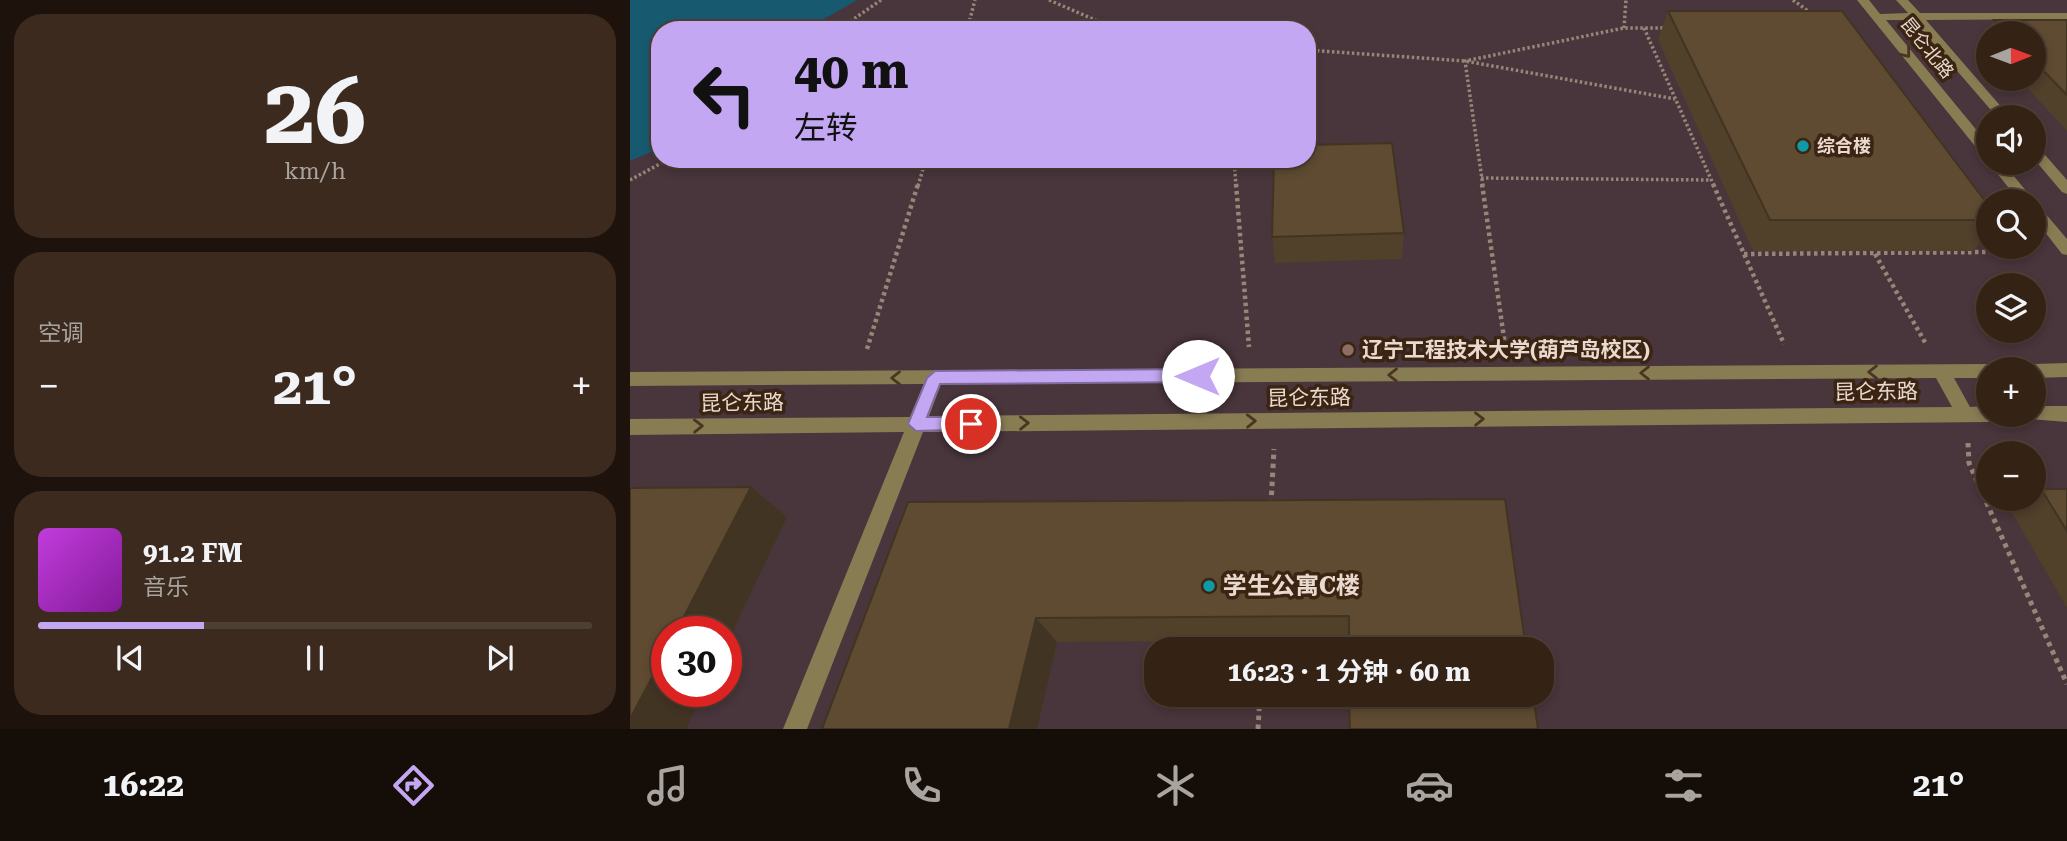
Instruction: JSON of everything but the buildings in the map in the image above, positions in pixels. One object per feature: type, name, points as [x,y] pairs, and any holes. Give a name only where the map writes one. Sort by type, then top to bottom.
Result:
[{"type":"street","name":"昆仑北路","points":[[1863,0],[1976,138]]},
{"type":"street","name":"昆仑北路","points":[[1902,0],[1994,105]]},
{"type":"street","points":[[1877,17],[2067,16]]},
{"type":"street","points":[[2046,164],[2067,189]]},
{"type":"street","points":[[2006,175],[2017,189]]},
{"type":"street","points":[[2046,224],[2067,250]]},
{"type":"street","points":[[2046,371],[2067,370]]},
{"type":"street","points":[[1941,371],[1965,414]]},
{"type":"street","name":"昆仑东路","points":[[630,380],[1976,371]]},
{"type":"street","points":[[795,729],[935,378]]},
{"type":"street","name":"昆仑东路","points":[[630,427],[1976,414]]},
{"type":"street","points":[[2046,414],[2067,414]]},
{"type":"path","points":[[851,21],[881,0]]},
{"type":"path","points":[[969,21],[975,0]]},
{"type":"path","points":[[1049,0],[1097,21]]},
{"type":"path","points":[[1624,28],[1626,0]]},
{"type":"path","points":[[1793,0],[1820,20]]},
{"type":"path","points":[[1465,61],[1624,28],[1670,28]]},
{"type":"path","points":[[1644,28],[1797,372]]},
{"type":"path","points":[[1316,51],[1465,61],[1675,99]]},
{"type":"path","points":[[1465,61],[1509,374]]},
{"type":"path","points":[[630,180],[652,168]]},
{"type":"path","points":[[858,378],[923,168]]},
{"type":"path","points":[[1235,168],[1251,376]]},
{"type":"path","points":[[1481,178],[1711,180]]},
{"type":"path","points":[[1744,254],[1991,252],[1975,230]]},
{"type":"path","points":[[1874,253],[1941,371]]},
{"type":"path","points":[[1965,414],[1969,463],[2067,684]]},
{"type":"path","points":[[1270,509],[1275,421]]},
{"type":"path","points":[[1258,729],[1259,707]]},
{"type":"shaded area","name":"辽宁工程技术大学(葫芦岛校区)","points":[[630,0],[2067,0],[2067,729],[630,729]]},
{"type":"water","points":[[630,0],[857,0],[821,21],[651,21],[651,152],[630,161]]},
{"type":"place","name":"综合楼","points":[[1803,146]]},
{"type":"place","name":"辽宁工程技术大学(葫芦岛校区)","points":[[1348,350]]},
{"type":"place","name":"学生公寓C楼","points":[[1209,586]]},
{"type":"route","points":[[971,424],[916,424],[935,378],[1198,376]]}]
